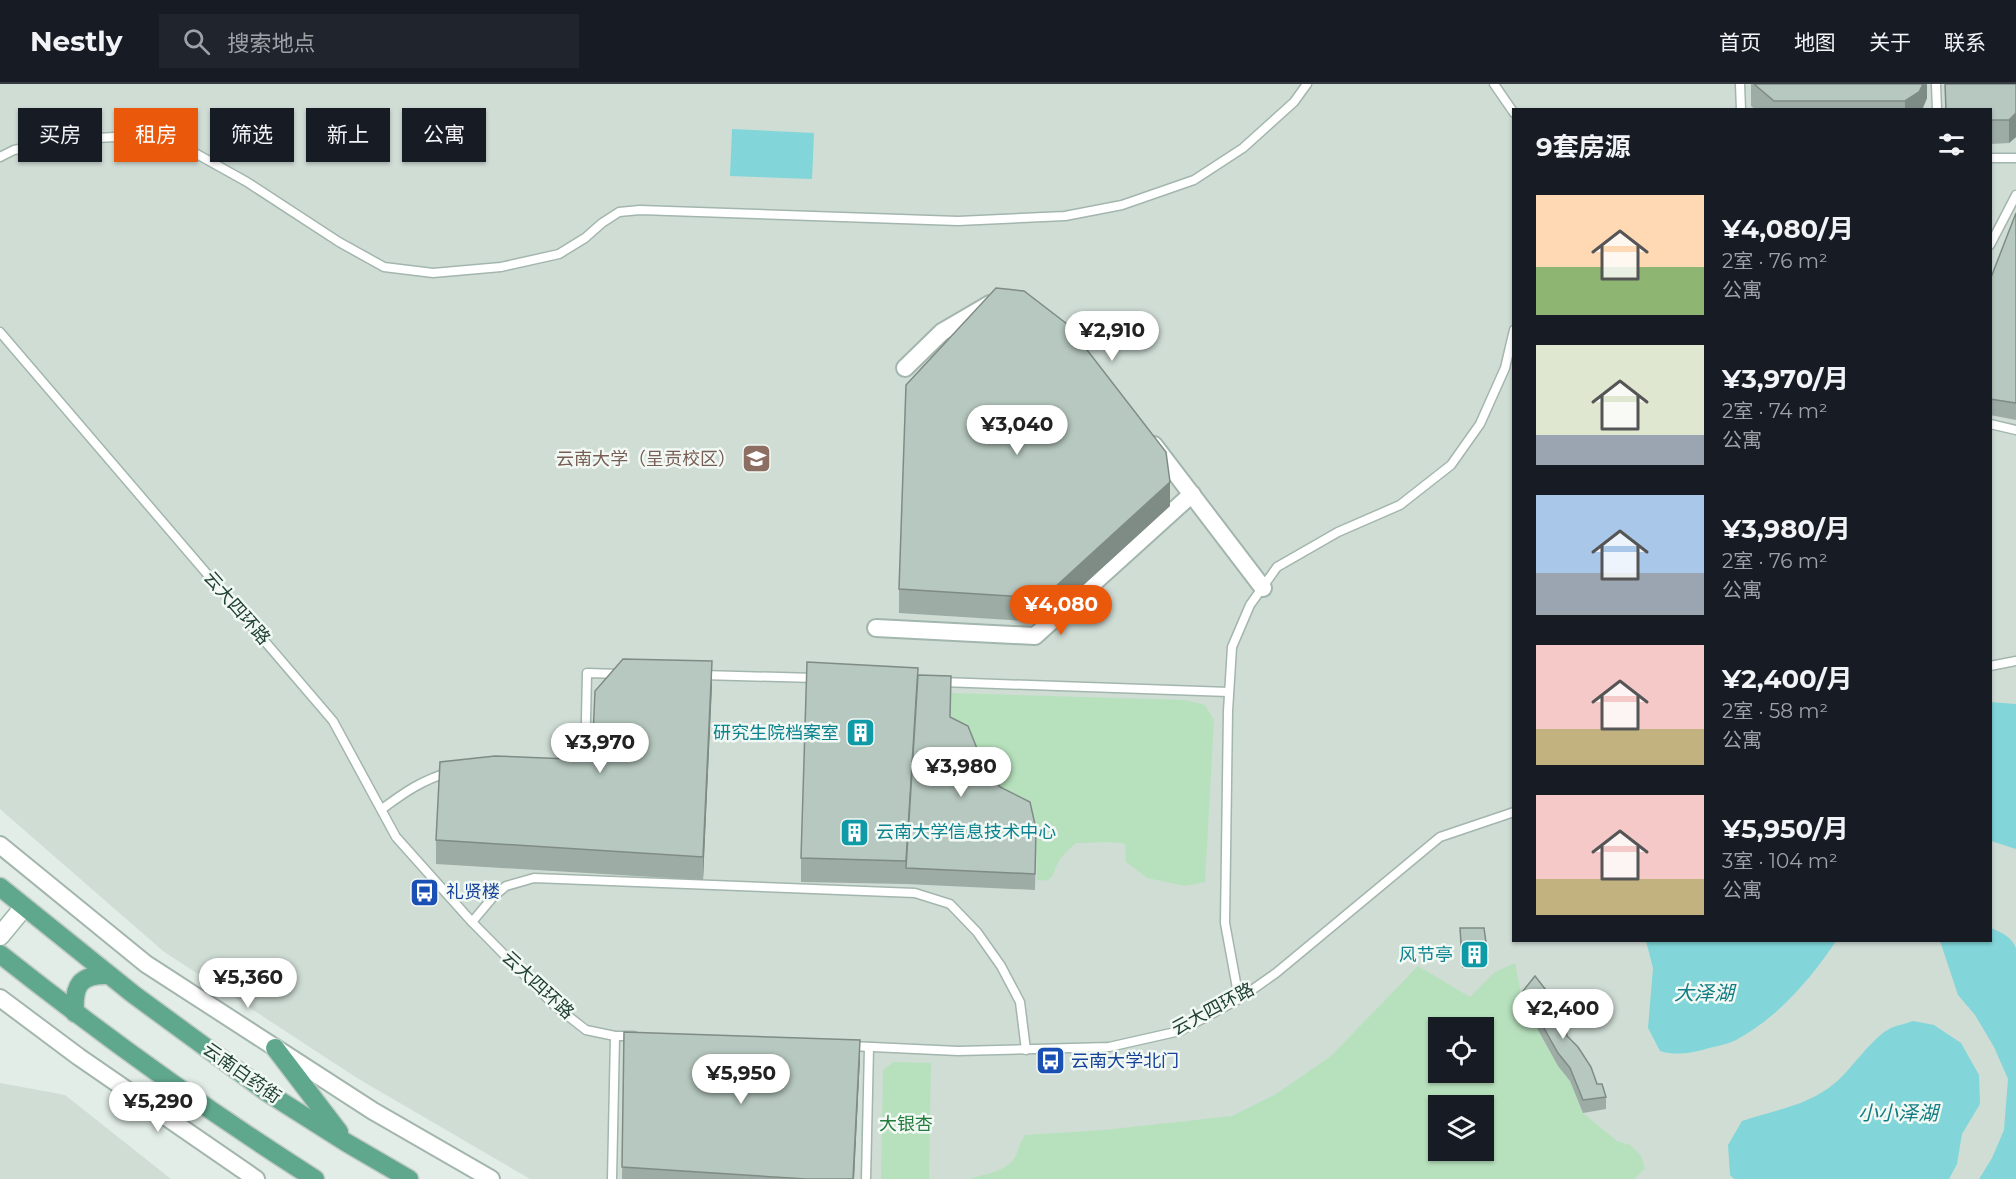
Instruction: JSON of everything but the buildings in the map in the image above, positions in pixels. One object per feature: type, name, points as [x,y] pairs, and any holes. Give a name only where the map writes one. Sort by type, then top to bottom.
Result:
[{"type":"main road","name":"云南白药街","points":[[1,892],[24,907],[109,975],[268,1093],[409,1179]]},
{"type":"main road","points":[[0,936],[24,907]]},
{"type":"main road","points":[[0,954],[75,1013],[242,1132],[315,1179]]},
{"type":"main road","points":[[75,1013],[74,995],[81,982],[94,974],[109,975]]},
{"type":"main road","points":[[275,1048],[347,1143]]},
{"type":"street","points":[[905,368],[942,332],[992,303],[1010,304]]},
{"type":"street","points":[[1145,434],[1263,588]]},
{"type":"street","points":[[876,628],[1035,636],[1192,494]]},
{"type":"street","points":[[0,845],[146,964],[373,1111],[491,1179]]},
{"type":"street","points":[[0,998],[79,1057],[256,1179]]},
{"type":"lane","points":[[0,157],[14,150],[64,140],[114,137],[156,142],[195,153],[247,182],[339,242],[384,267],[433,273],[501,267],[559,254],[585,238],[619,212],[640,210],[958,221],[1065,216],[1122,205],[1194,180],[1243,148],[1294,102],[1307,84]]},
{"type":"lane","points":[[1494,84],[1512,109]]},
{"type":"lane","points":[[1740,84],[1741,108]]},
{"type":"lane","points":[[1936,84],[1936,108]]},
{"type":"lane","points":[[1992,158],[2016,159]]},
{"type":"lane","points":[[1992,241],[2016,195]]},
{"type":"lane","name":"云大四环路","points":[[0,332],[333,720],[396,837],[472,922],[554,1005],[586,1030],[615,1036],[638,1036]]},
{"type":"lane","points":[[1239,999],[1225,923],[1229,692],[1232,646],[1250,605],[1277,567],[1338,532],[1400,505],[1451,465],[1480,424],[1505,368],[1512,338]]},
{"type":"lane","points":[[1992,424],[2016,429]]},
{"type":"lane","points":[[1992,666],[2016,661]]},
{"type":"lane","points":[[574,765],[585,765],[587,673],[632,674]]},
{"type":"lane","points":[[688,675],[827,678]]},
{"type":"lane","points":[[933,682],[1229,692]]},
{"type":"lane","points":[[382,810],[412,787],[430,777],[460,769]]},
{"type":"lane","name":"云大四环路","points":[[846,1045],[958,1051],[1109,1047],[1180,1031],[1239,999],[1276,973],[1440,837],[1512,813]]},
{"type":"lane","points":[[472,922],[493,897],[506,886],[534,878],[915,893],[950,904],[977,932],[1001,966],[1020,1002],[1026,1050]]},
{"type":"lane","points":[[612,1179],[615,1036]]},
{"type":"lane","points":[[866,1179],[869,1047]]},
{"type":"shaded area","name":"云南大学（呈贡校区）","points":[[0,84],[2016,84],[2016,1179],[530,1179],[357,1078],[163,951],[0,809]]},
{"type":"shaded area","points":[[0,1083],[65,1095],[171,1179],[0,1179]]},
{"type":"green space","points":[[951,693],[1185,700],[1205,705],[1214,720],[1205,882],[1185,886],[1147,878],[1126,862],[1125,844],[1107,842],[1076,843],[1061,858],[1050,878],[1043,881],[1037,880],[1036,845],[1023,814],[950,734]]},
{"type":"green space","points":[[1515,963],[1523,1004],[1558,1066],[1570,1081],[1583,1113],[1617,1141],[1630,1145],[1641,1156],[1645,1168],[1634,1179],[969,1179],[995,1172],[1006,1166],[1015,1157],[1025,1135],[1104,1130],[1232,1116],[1276,1094],[1331,1056],[1418,966],[1470,997],[1495,972]]},
{"type":"green space","name":"大银杏","points":[[894,1062],[931,1063],[929,1179],[881,1179],[883,1070]]},
{"type":"water","points":[[732,129],[814,133],[812,179],[730,176]]},
{"type":"water","points":[[1992,702],[2016,704],[2016,849],[1992,841]]},
{"type":"water","points":[[1992,928],[2009,938],[2016,948],[2016,1179],[1979,1179],[1992,1158],[2004,1130],[2008,1079],[1994,1047],[1975,1015],[1958,995],[1940,942],[1992,942]]},
{"type":"water","name":"大泽湖","points":[[1646,942],[1835,942],[1792,997],[1751,1031],[1726,1044],[1678,1054],[1660,1051],[1648,1028],[1653,968]]},
{"type":"water","name":"小小泽湖","points":[[1913,1021],[1934,1025],[1961,1043],[1979,1075],[1980,1104],[1962,1134],[1957,1164],[1949,1179],[1734,1179],[1730,1175],[1728,1145],[1742,1121],[1790,1107],[1825,1091],[1842,1077],[1884,1032]]},
{"type":"place","name":"云南大学（呈贡校区）","points":[[757,459]]},
{"type":"place","name":"研究生院档案室","points":[[860,733]]},
{"type":"place","name":"云南大学信息技术中心","points":[[855,832]]},
{"type":"place","name":"礼贤楼","points":[[425,892]]},
{"type":"place","name":"风节亭","points":[[1474,955]]},
{"type":"place","name":"云南大学北门","points":[[1050,1061]]}]
